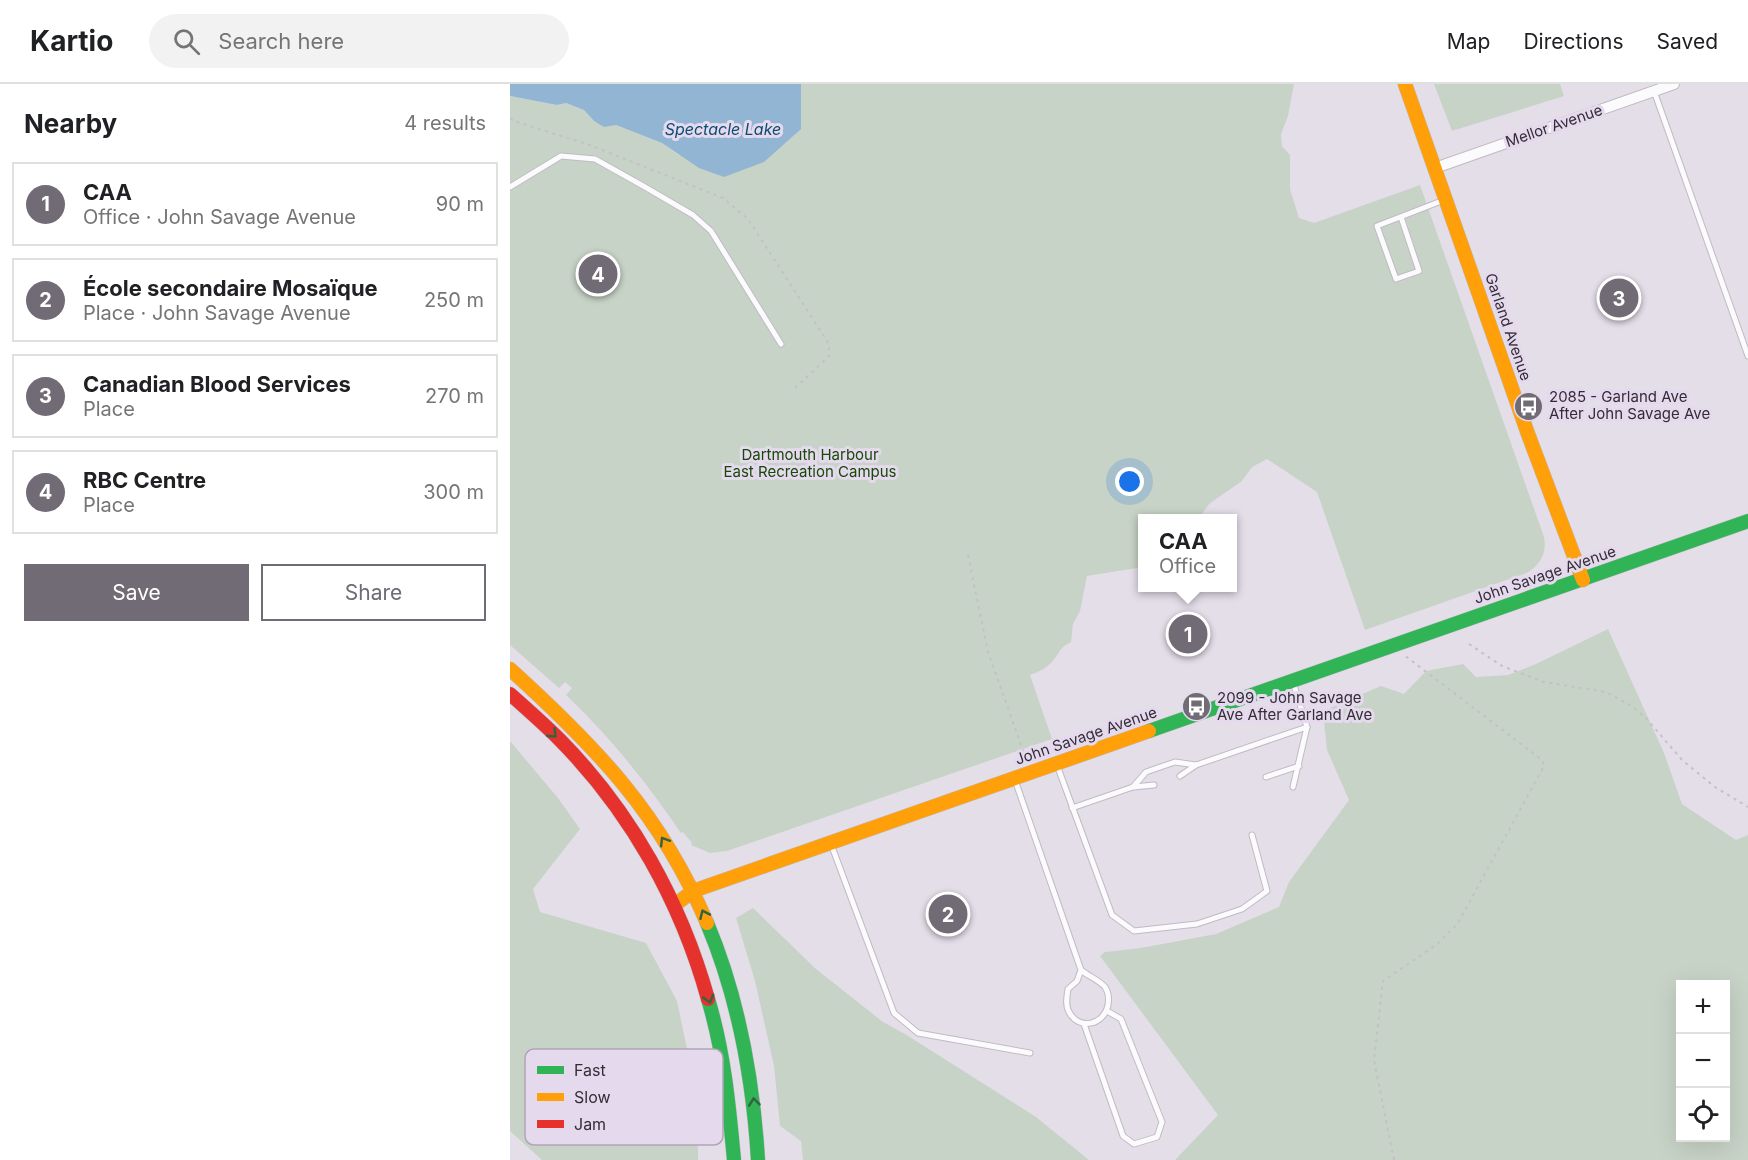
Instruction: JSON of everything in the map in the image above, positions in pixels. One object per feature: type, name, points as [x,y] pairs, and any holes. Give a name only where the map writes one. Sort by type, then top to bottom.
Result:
[{"type":"main road","name":"Garland Avenue","points":[[1405,84],[1528,434],[1583,580]]},
{"type":"main road","name":"John Savage Avenue","points":[[676,904],[693,891],[1748,521]]},
{"type":"main road","points":[[510,669],[576,729],[609,765],[655,827],[693,891],[725,968],[742,1026],[754,1099],[758,1160]]},
{"type":"main road","points":[[511,695],[565,744],[602,787],[634,832],[676,904],[698,961],[721,1049]]},
{"type":"main road","points":[[723,1059],[730,1102],[734,1160]]},
{"type":"street","name":"Mellor Avenue","points":[[1435,168],[1674,84]]},
{"type":"lane","points":[[1654,91],[1748,356]]},
{"type":"lane","points":[[510,187],[561,156],[595,159],[654,192],[693,215],[711,231],[781,344]]},
{"type":"lane","points":[[1401,217],[1419,270],[1396,279],[1377,226],[1446,199]]},
{"type":"lane","points":[[1293,680],[1307,727],[1293,787]]},
{"type":"lane","points":[[511,695],[525,683]]},
{"type":"lane","points":[[1180,776],[1196,765],[1307,727]]},
{"type":"lane","points":[[1132,787],[1146,772],[1175,762],[1196,765]]},
{"type":"lane","points":[[1057,764],[1112,915],[1134,931],[1197,924],[1242,909],[1268,891],[1252,835]]},
{"type":"lane","points":[[1266,777],[1299,766]]},
{"type":"lane","points":[[1014,778],[1081,970],[1105,988],[1109,998],[1107,1011],[1102,1019],[1093,1023],[1084,1024],[1077,1021],[1069,1013],[1066,1002],[1068,989],[1077,981],[1081,970]]},
{"type":"lane","points":[[1072,808],[1132,787],[1154,785]]},
{"type":"lane","points":[[831,842],[894,1013],[918,1033],[1030,1053]]},
{"type":"lane","points":[[1084,1024],[1123,1136],[1134,1144],[1157,1137],[1162,1122],[1121,1019],[1107,1011]]},
{"type":"path","points":[[968,555],[988,652],[1031,773]]},
{"type":"path","points":[[1469,644],[1502,666],[1544,682],[1606,692],[1630,705],[1645,717],[1682,760],[1715,787],[1748,807]]},
{"type":"path","points":[[1392,645],[1542,760],[1544,766],[1458,923],[1436,945],[1383,981],[1374,1060],[1394,1160]]},
{"type":"green space","name":"Dartmouth Harbour East Recreation Campus","points":[[801,84],[1294,84],[1288,116],[1281,134],[1282,146],[1290,155],[1290,189],[1299,218],[1314,223],[1420,185],[1544,537],[1544,553],[1539,562],[1527,573],[1365,630],[1317,492],[1267,459],[1252,467],[1242,481],[1209,504],[1202,514],[1138,514],[1138,568],[1087,576],[1080,611],[1073,624],[1071,642],[1061,649],[1049,665],[1030,675],[1052,739],[727,851],[710,853],[691,845],[692,843],[683,832],[681,833],[627,761],[566,695],[572,688],[565,682],[559,688],[510,645],[510,96],[557,105],[566,103],[584,110],[594,121],[604,126],[616,125],[662,143],[679,155],[801,129]]},
{"type":"green space","points":[[1434,84],[1560,84],[1564,96],[1452,131]]},
{"type":"green space","points":[[1608,629],[1664,753],[1682,804],[1736,840],[1748,835],[1748,1160],[1175,1160],[1218,1115],[1100,956],[1105,952],[1141,948],[1216,934],[1279,907],[1289,882],[1349,800],[1327,750],[1323,711],[1381,686],[1404,694],[1426,671],[1463,664],[1476,677],[1508,675]]},
{"type":"green space","points":[[510,741],[558,798],[580,829],[533,889],[540,912],[646,943],[677,1001],[687,1049],[525,1049],[525,1145],[510,1131]]},
{"type":"green space","points":[[753,908],[816,969],[883,1022],[1036,1117],[1089,1160],[803,1160],[801,1141],[780,1126],[774,1066],[755,981],[736,918]]},
{"type":"green space","points":[[525,1145],[698,1145],[698,1160],[542,1160]]},
{"type":"water","name":"Spectacle Lake","points":[[510,84],[801,84],[801,129],[764,162],[724,177],[699,168],[662,143],[616,125],[604,127],[594,121],[584,110],[566,103],[557,105],[510,96]]},
{"type":"traffic: fast","points":[[1149,731],[1748,521]]},
{"type":"traffic: fast","points":[[707,923],[728,981],[743,1039],[756,1129],[758,1160]]},
{"type":"traffic: fast","points":[[708,999],[720,1049]]},
{"type":"traffic: fast","points":[[723,1066],[734,1160]]},
{"type":"traffic: slow","points":[[1405,84],[1528,434],[1583,580]]},
{"type":"traffic: slow","points":[[510,669],[571,726],[624,784],[669,848],[707,923]]},
{"type":"traffic: slow","points":[[676,904],[693,891],[1149,731]]},
{"type":"traffic: jam","points":[[510,694],[554,734],[586,768],[631,828],[668,893],[697,963],[708,999]]},
{"type":"place","name":"RBC Centre","points":[[598,274]]},
{"type":"place","name":"Canadian Blood Services","points":[[1619,298]]},
{"type":"place","name":"2085 - Garland Ave After John Savage Ave","points":[[1528,406]]},
{"type":"place","name":"CAA","points":[[1188,634]]},
{"type":"place","name":"2099 - John Savage Ave After Garland Ave","points":[[1196,707]]},
{"type":"place","name":"École secondaire Mosaïque","points":[[948,914]]}]
